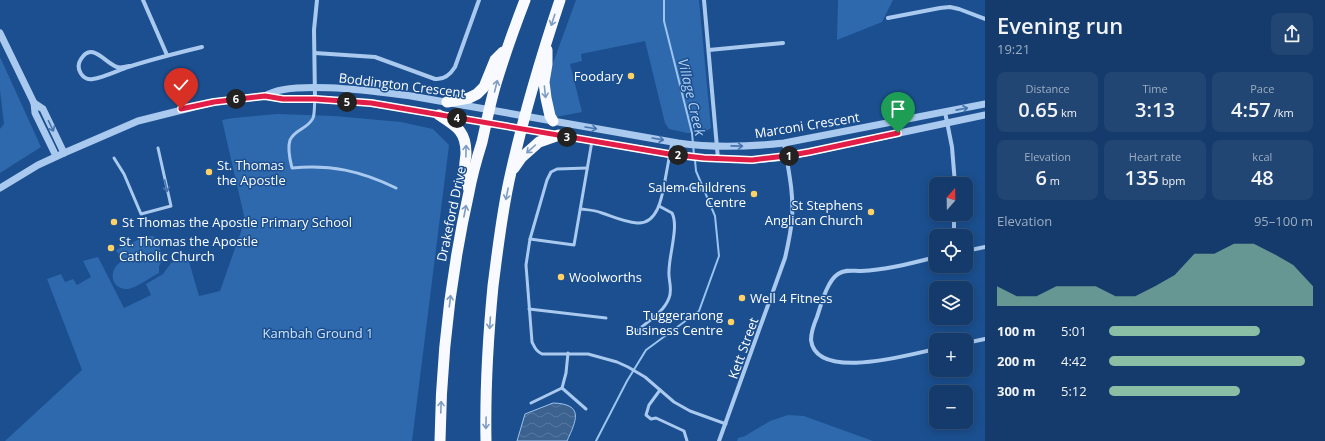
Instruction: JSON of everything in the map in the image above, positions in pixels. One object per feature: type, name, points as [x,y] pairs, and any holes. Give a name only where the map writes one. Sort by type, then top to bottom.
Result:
[{"type":"highway","name":"Drakeford Drive","points":[[440,441],[443,370],[453,276],[469,190],[497,79],[508,44],[525,0]]},
{"type":"highway","points":[[486,441],[490,315],[496,260],[503,216],[511,173],[525,116],[560,0]]},
{"type":"highway","points":[[547,39],[547,64],[544,82],[550,116],[553,121]]},
{"type":"highway","points":[[447,102],[469,98],[477,94],[484,87],[496,60],[508,44]]},
{"type":"highway","points":[[440,115],[455,126],[466,142],[464,168],[469,190]]},
{"type":"highway","points":[[511,173],[522,158],[539,142],[559,135]]},
{"type":"street","points":[[143,0],[167,55]]},
{"type":"street","points":[[315,99],[314,30],[317,0]]},
{"type":"street","points":[[314,53],[375,57],[435,79],[440,79],[447,76],[454,67],[479,0]]},
{"type":"street","points":[[704,0],[718,159]]},
{"type":"street","points":[[888,18],[950,7],[985,19]]},
{"type":"street","points":[[0,34],[34,103],[35,112],[56,156]]},
{"type":"street","points":[[709,50],[783,43]]},
{"type":"street","points":[[129,66],[116,67],[92,51],[82,56],[78,65],[83,76],[87,79],[93,79],[129,66],[202,47]]},
{"type":"street","name":"Boddington Crescent","points":[[265,96],[281,89],[315,88],[375,92],[490,109]]},
{"type":"street","name":"Boddington Crescent","points":[[0,188],[64,152],[138,121],[214,102],[265,96],[283,99],[315,99],[371,103],[522,129]]},
{"type":"street","points":[[34,103],[43,109],[64,152]]},
{"type":"street","name":"Marconi Crescent","points":[[490,109],[672,142],[698,145],[751,147],[784,143],[985,104]]},
{"type":"street","points":[[945,112],[952,147],[954,177]]},
{"type":"street","name":"Marconi Crescent","points":[[522,129],[691,157],[752,160],[786,156],[985,115]]},
{"type":"street","name":"Kett Street","points":[[719,441],[787,251],[792,216],[792,196],[784,143]]},
{"type":"street","points":[[973,250],[985,247]]},
{"type":"street","points":[[929,258],[873,270],[845,271],[838,273],[828,285],[812,330],[811,338],[814,350],[819,355],[842,363],[850,364],[875,362],[929,350]]},
{"type":"street","points":[[973,342],[985,339]]},
{"type":"lane","points":[[315,99],[312,118],[308,125],[295,133],[290,140],[289,148],[292,168],[324,167],[346,170],[377,179],[396,188]]},
{"type":"lane","points":[[530,239],[574,245],[592,141]]},
{"type":"lane","points":[[581,209],[600,212],[623,221],[639,223],[645,222],[655,214],[659,206],[672,142]]},
{"type":"lane","points":[[114,158],[124,174],[141,214],[170,206],[158,148]]},
{"type":"lane","points":[[588,168],[557,169],[551,172],[547,180],[530,239],[526,265],[532,342],[537,352],[542,354],[588,354],[617,362],[636,372],[674,402],[690,411],[726,424]]},
{"type":"lane","points":[[662,192],[693,188],[712,190]]},
{"type":"lane","points":[[637,331],[662,310],[670,297],[671,289],[668,270],[675,221],[672,213],[659,206]]},
{"type":"lane","points":[[530,309],[606,318]]},
{"type":"lane","points":[[531,403],[562,388],[566,373],[568,353]]},
{"type":"lane","points":[[562,388],[586,409]]},
{"type":"lane","points":[[660,390],[649,405],[646,415],[651,419],[656,418],[684,431],[687,441]]},
{"type":"green space","points":[[576,0],[699,0],[711,128],[705,132],[687,133],[669,129],[665,123],[645,41],[581,54],[582,61],[570,64],[582,112],[556,117],[551,111],[549,74]]},
{"type":"green space","points":[[838,0],[893,0],[882,22],[837,40]]},
{"type":"green space","points":[[0,57],[41,147],[0,173],[0,129],[4,124],[0,90]]},
{"type":"green space","name":"Kambah Ground 1","points":[[277,114],[335,116],[401,122],[433,129],[449,145],[412,441],[5,441],[82,370],[47,279],[61,274],[65,282],[73,279],[77,285],[91,277],[83,261],[98,257],[124,308],[151,295],[146,284],[163,274],[171,263],[188,258],[199,296],[220,291],[245,220],[222,120]]},
{"type":"green space","points":[[153,236],[158,241],[163,260],[159,266],[159,273],[139,285],[128,289],[118,286],[113,279],[113,274],[114,269],[122,261],[116,250],[144,237]]},
{"type":"green space","points":[[788,415],[804,416],[873,441],[737,441],[738,438],[745,436],[770,421]]},
{"type":"water","points":[[553,403],[563,404],[574,410],[575,420],[567,441],[517,441],[525,414]]},
{"type":"waterway","name":"Village Creek","points":[[664,0],[664,21],[692,133],[694,155]]},
{"type":"waterway","name":"Village Creek","points":[[596,441],[627,381],[646,350],[699,311],[719,256],[715,216],[696,171],[695,160]]},
{"type":"place","name":"Foodary","points":[[631,76]]},
{"type":"place","name":"St. Thomas the Apostle","points":[[209,172]]},
{"type":"place","name":"Salem Childrens Centre","points":[[754,194]]},
{"type":"place","name":"St Stephens Anglican Church","points":[[871,212]]},
{"type":"place","name":"St Thomas the Apostle Primary School","points":[[114,222]]},
{"type":"place","name":"St. Thomas the Apostle Catholic Church","points":[[111,248]]},
{"type":"place","name":"Woolworths","points":[[561,277]]},
{"type":"place","name":"Well 4 Fitness","points":[[742,298]]},
{"type":"place","name":"Tuggeranong Business Centre","points":[[731,322]]},
{"type":"route","points":[[181,109],[239,98],[265,96],[283,99],[315,99],[371,103],[669,154],[718,159],[752,160],[786,156],[898,133]]}]
